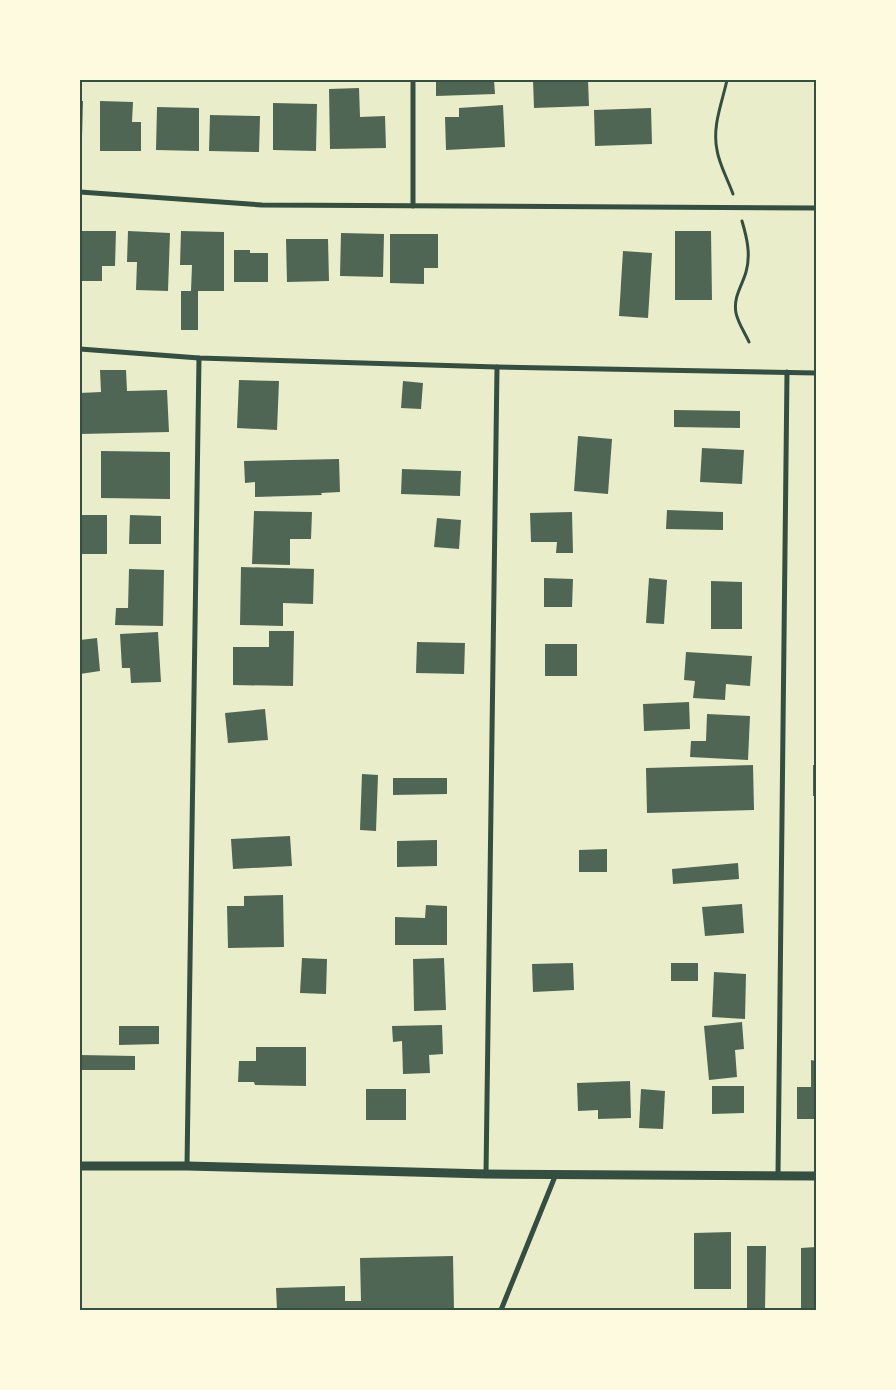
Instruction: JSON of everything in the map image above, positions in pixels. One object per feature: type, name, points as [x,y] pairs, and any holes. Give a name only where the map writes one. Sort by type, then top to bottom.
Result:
[{"type":"street","points":[[413,80],[413,206]]},
{"type":"street","points":[[80,192],[262,205],[816,208]]},
{"type":"street","points":[[80,349],[199,358],[497,367],[816,372]]},
{"type":"street","points":[[186,1166],[199,358]]},
{"type":"street","points":[[486,1174],[497,367]]},
{"type":"street","points":[[778,1175],[787,372]]},
{"type":"street","points":[[80,1166],[186,1166],[486,1174],[816,1176]]},
{"type":"street","points":[[501,1310],[556,1174]]},
{"type":"building","points":[[436,80],[494,80],[495,94],[436,96]]},
{"type":"building","points":[[533,80],[588,80],[589,106],[534,108]]},
{"type":"building","points":[[359,88],[360,117],[385,116],[386,148],[330,149],[329,89]]},
{"type":"building","points":[[80,101],[83,101],[82,138],[80,138]]},
{"type":"building","points":[[100,101],[133,102],[132,122],[141,122],[141,151],[100,151]]},
{"type":"building","points":[[273,103],[317,104],[316,151],[273,150]]},
{"type":"building","points":[[503,105],[505,147],[446,150],[445,117],[459,117],[459,108]]},
{"type":"building","points":[[157,107],[199,108],[199,151],[156,150]]},
{"type":"building","points":[[651,108],[652,144],[595,146],[594,110]]},
{"type":"building","points":[[210,115],[260,116],[259,152],[209,151]]},
{"type":"building","points":[[80,231],[116,231],[115,266],[102,266],[102,281],[80,281]]},
{"type":"building","points":[[128,231],[170,233],[168,291],[136,290],[137,262],[127,262]]},
{"type":"building","points":[[181,231],[224,232],[224,291],[198,291],[198,330],[181,330],[181,291],[191,291],[192,265],[180,265]]},
{"type":"building","points":[[675,231],[711,231],[712,300],[675,300]]},
{"type":"building","points":[[341,233],[384,234],[383,277],[340,276]]},
{"type":"building","points":[[390,234],[438,234],[438,268],[424,268],[424,284],[390,283]]},
{"type":"building","points":[[286,239],[328,239],[329,281],[287,282]]},
{"type":"building","points":[[234,250],[250,250],[250,253],[268,253],[268,282],[234,282]]},
{"type":"building","points":[[623,251],[652,253],[648,318],[619,316]]},
{"type":"building","points":[[100,370],[126,370],[127,391],[167,390],[169,432],[80,434],[80,393],[101,392]]},
{"type":"building","points":[[239,380],[279,381],[277,430],[237,428]]},
{"type":"building","points":[[403,381],[423,383],[421,409],[401,408]]},
{"type":"building","points":[[674,410],[740,411],[740,428],[674,427]]},
{"type":"building","points":[[578,436],[612,439],[608,494],[574,491]]},
{"type":"building","points":[[702,448],[744,450],[742,484],[700,482]]},
{"type":"building","points":[[101,451],[170,452],[170,499],[101,498]]},
{"type":"building","points":[[339,459],[340,492],[321,493],[322,495],[255,497],[255,482],[245,483],[244,461]]},
{"type":"building","points":[[402,469],[461,471],[460,496],[401,494]]},
{"type":"building","points":[[667,510],[723,512],[723,530],[666,529]]},
{"type":"building","points":[[254,511],[312,512],[311,539],[290,539],[290,565],[252,564]]},
{"type":"building","points":[[572,512],[573,553],[556,553],[557,542],[531,542],[530,513]]},
{"type":"building","points":[[80,515],[107,515],[107,554],[80,554]]},
{"type":"building","points":[[130,515],[161,516],[161,544],[129,544]]},
{"type":"building","points":[[437,518],[461,520],[459,549],[434,547]]},
{"type":"building","points":[[241,567],[314,569],[313,604],[283,603],[283,626],[240,625]]},
{"type":"building","points":[[129,569],[164,570],[163,626],[115,625],[116,608],[128,608]]},
{"type":"building","points":[[544,578],[573,579],[572,607],[544,607]]},
{"type":"building","points":[[649,578],[667,580],[664,624],[646,623]]},
{"type":"building","points":[[711,581],[742,582],[742,629],[711,629]]},
{"type":"building","points":[[269,631],[294,631],[293,686],[233,685],[233,647],[269,647]]},
{"type":"building","points":[[158,632],[161,682],[131,683],[130,668],[122,668],[120,634]]},
{"type":"building","points":[[97,638],[100,671],[80,674],[80,640]]},
{"type":"building","points":[[417,642],[465,643],[464,674],[416,673]]},
{"type":"building","points":[[545,644],[577,644],[577,676],[545,676]]},
{"type":"building","points":[[686,652],[752,656],[750,686],[726,684],[725,700],[693,698],[695,681],[684,680]]},
{"type":"building","points":[[689,702],[690,729],[644,731],[643,704]]},
{"type":"building","points":[[265,709],[268,740],[228,743],[225,713]]},
{"type":"building","points":[[707,714],[750,716],[748,760],[690,757],[691,741],[706,741]]},
{"type":"building","points":[[753,765],[754,810],[647,813],[646,768]]},
{"type":"building","points":[[813,765],[816,765],[816,796],[813,796]]},
{"type":"building","points":[[362,774],[378,775],[376,831],[360,830]]},
{"type":"building","points":[[393,778],[447,778],[447,794],[393,795]]},
{"type":"building","points":[[290,836],[292,866],[233,869],[231,839]]},
{"type":"building","points":[[437,840],[437,866],[397,867],[397,841]]},
{"type":"building","points":[[607,849],[607,872],[579,872],[579,850]]},
{"type":"building","points":[[738,863],[739,879],[673,884],[672,869]]},
{"type":"building","points":[[283,895],[284,947],[228,948],[227,906],[244,906],[244,896]]},
{"type":"building","points":[[742,904],[744,933],[705,936],[702,907]]},
{"type":"building","points":[[426,905],[447,906],[447,945],[395,945],[395,917],[425,918]]},
{"type":"building","points":[[302,958],[327,959],[326,994],[300,993]]},
{"type":"building","points":[[444,958],[446,1010],[414,1011],[413,959]]},
{"type":"building","points":[[573,963],[574,990],[533,992],[532,964]]},
{"type":"building","points":[[671,963],[698,963],[698,981],[671,981]]},
{"type":"building","points":[[714,972],[746,974],[745,1019],[712,1017]]},
{"type":"building","points":[[742,1022],[744,1049],[735,1050],[737,1077],[709,1080],[704,1026]]},
{"type":"building","points":[[442,1025],[443,1054],[429,1055],[430,1073],[403,1074],[402,1041],[393,1042],[392,1026]]},
{"type":"building","points":[[119,1026],[159,1026],[159,1044],[119,1045]]},
{"type":"building","points":[[256,1047],[306,1047],[306,1086],[255,1085],[254,1082],[238,1082],[239,1061],[256,1061]]},
{"type":"building","points":[[80,1055],[135,1056],[135,1070],[80,1070]]},
{"type":"building","points":[[811,1060],[816,1061],[816,1119],[797,1119],[797,1087],[811,1087]]},
{"type":"building","points":[[630,1081],[631,1118],[598,1119],[598,1110],[578,1111],[577,1083]]},
{"type":"building","points":[[712,1086],[744,1086],[744,1113],[712,1114]]},
{"type":"building","points":[[366,1089],[406,1089],[406,1120],[366,1120]]},
{"type":"building","points":[[641,1089],[665,1091],[663,1129],[639,1128]]},
{"type":"building","points":[[731,1232],[731,1289],[694,1289],[694,1233]]},
{"type":"building","points":[[747,1246],[766,1246],[765,1310],[747,1310]]},
{"type":"building","points":[[816,1247],[816,1310],[801,1310],[801,1248]]},
{"type":"building","points":[[453,1256],[454,1310],[277,1310],[276,1288],[345,1286],[345,1301],[361,1301],[360,1258]]}]
